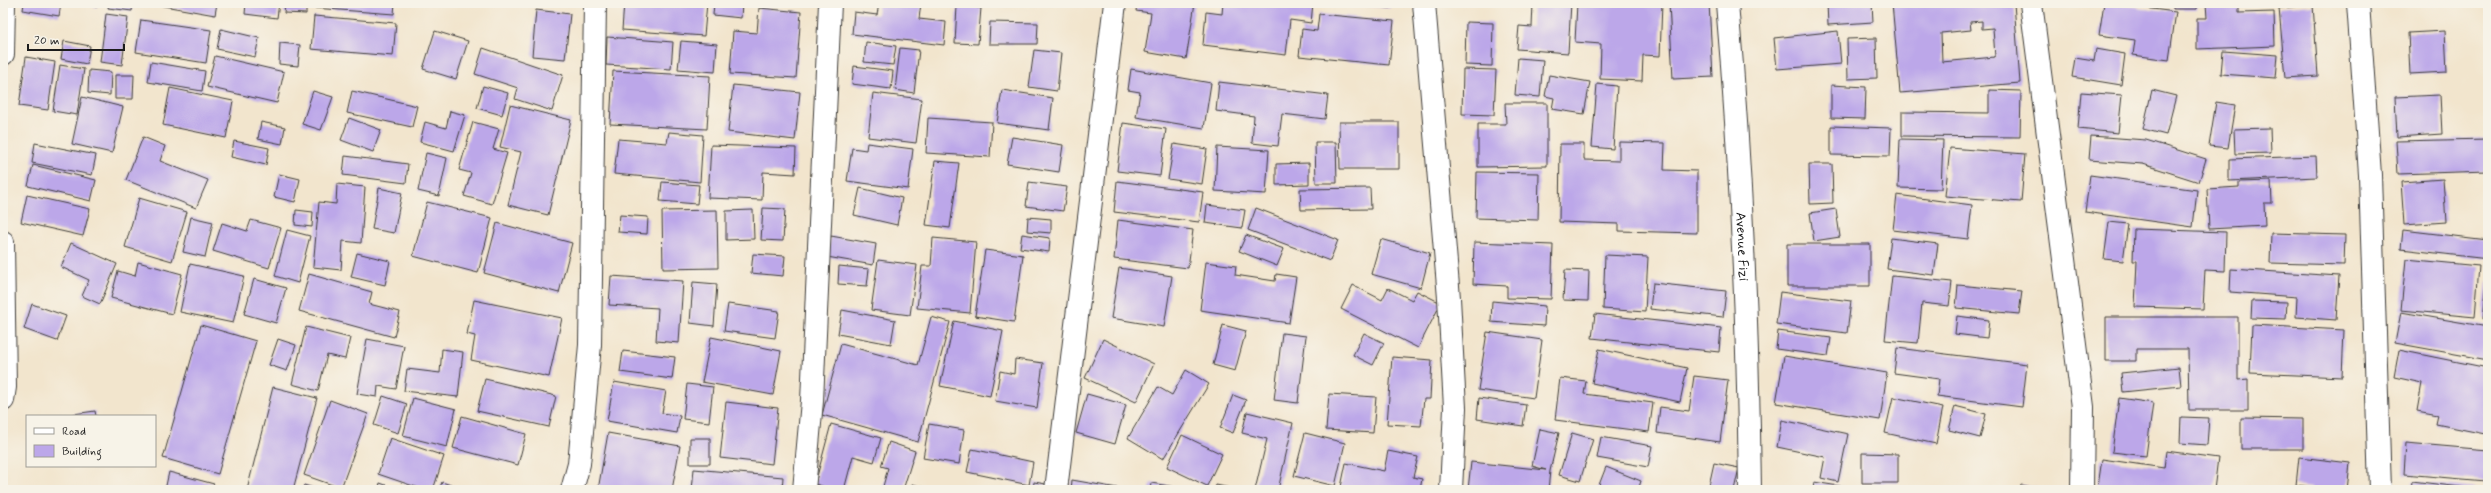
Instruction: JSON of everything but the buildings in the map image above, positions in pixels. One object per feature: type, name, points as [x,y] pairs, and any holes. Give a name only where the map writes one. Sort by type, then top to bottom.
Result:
[{"type":"street","points":[[3,54],[4,3]]},
{"type":"street","points":[[572,490],[579,464],[590,345],[595,3]]},
{"type":"street","points":[[804,490],[812,401],[830,3]]},
{"type":"street","points":[[1056,490],[1115,3]]},
{"type":"street","points":[[1424,3],[1449,298],[1455,408],[1451,490]]},
{"type":"street","name":"Avenue Fizi","points":[[1727,3],[1733,73],[1745,302],[1750,490]]},
{"type":"street","points":[[2031,3],[2083,407],[2082,490]]},
{"type":"street","points":[[2358,3],[2370,175],[2380,490]]},
{"type":"street","points":[[3,242],[5,387],[3,400]]}]
